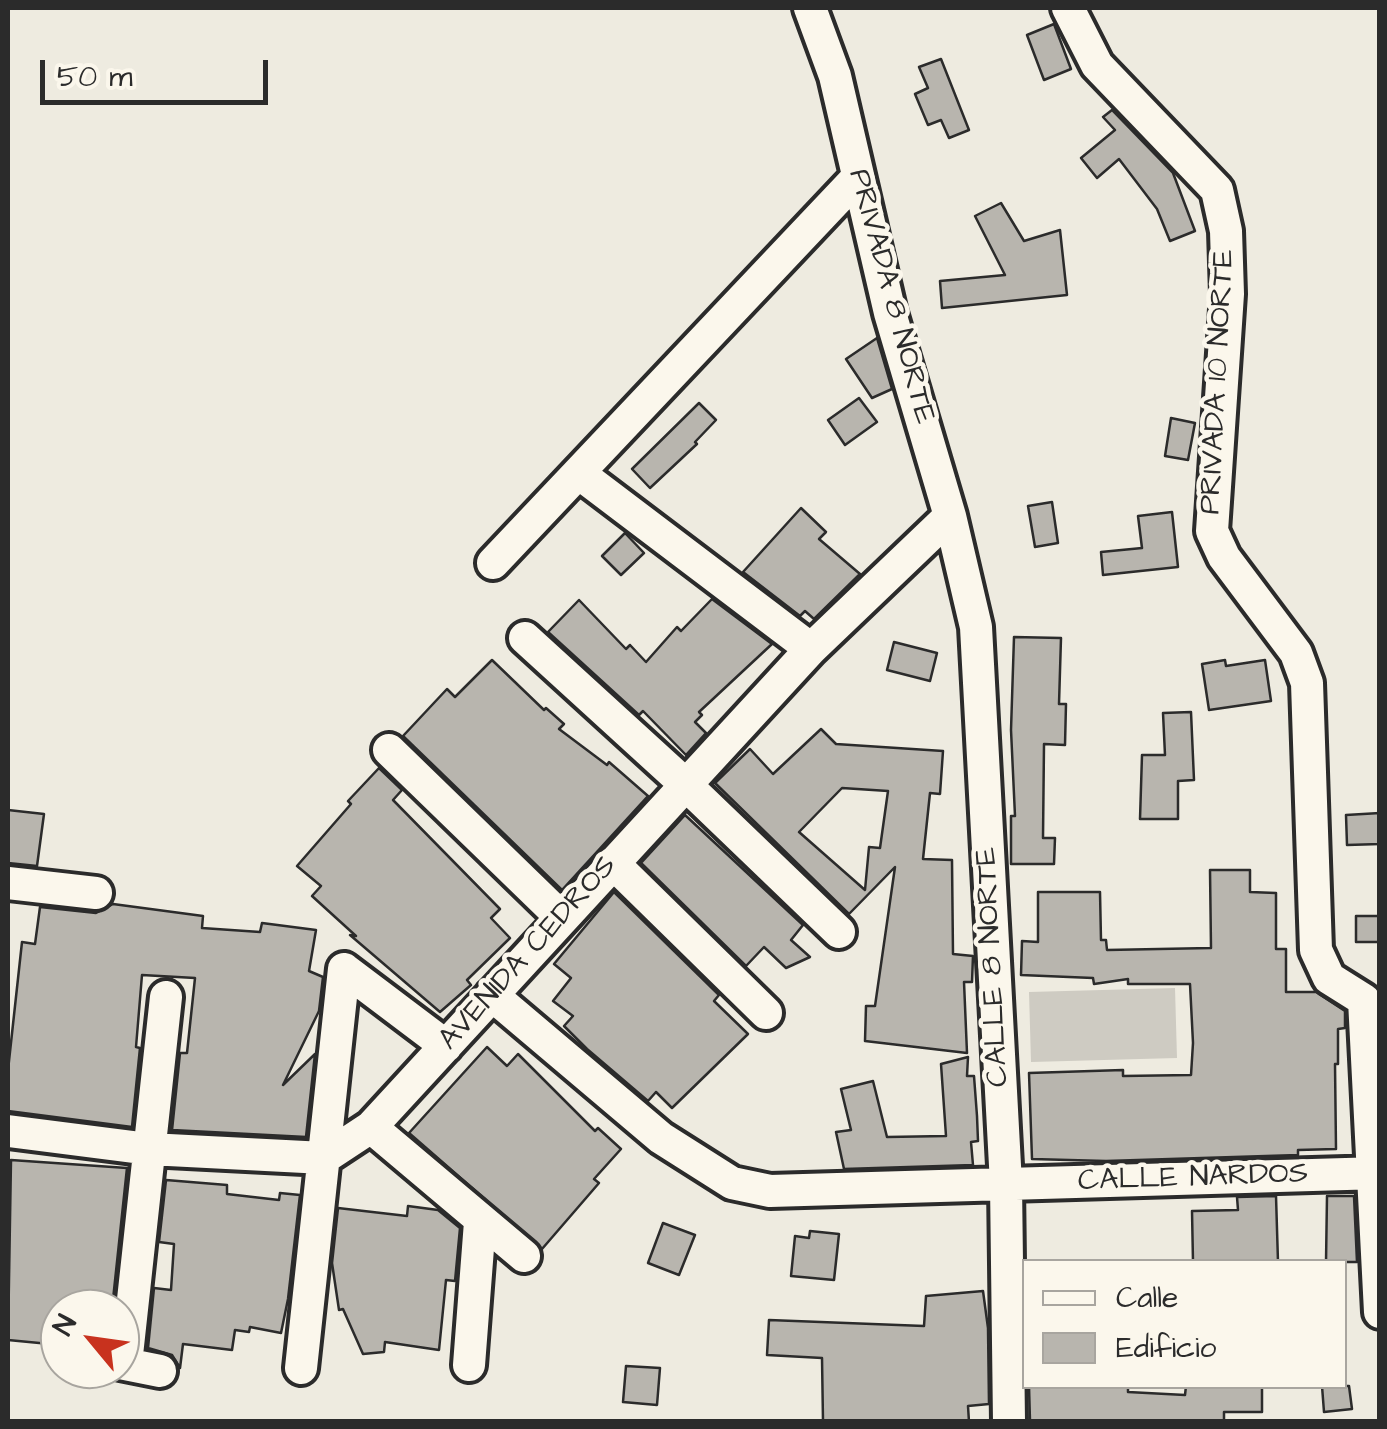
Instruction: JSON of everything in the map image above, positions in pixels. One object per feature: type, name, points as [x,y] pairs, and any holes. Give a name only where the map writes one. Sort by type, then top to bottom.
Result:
[{"type":"street","name":"PRIVADA 8 NORTE","points":[[810,8],[835,76],[890,313],[950,516]]},
{"type":"street","name":"PRIVADA 10 NORTE","points":[[1068,8],[1097,65],[1216,190],[1226,231],[1228,294],[1212,530],[1224,557],[1296,653],[1307,683],[1316,950],[1329,978],[1364,1000],[1377,1173]]},
{"type":"street","points":[[493,563],[857,178]]},
{"type":"street","points":[[580,474],[812,649]]},
{"type":"street","name":"AVENIDA CEDROS","points":[[324,1158],[371,1127],[812,649],[950,516]]},
{"type":"street","name":"CALLE 8 NORTE","points":[[950,516],[976,628],[1006,1184],[1009,1422]]},
{"type":"street","points":[[525,638],[840,932]]},
{"type":"street","points":[[389,750],[562,918]]},
{"type":"street","points":[[613,863],[766,1013]]},
{"type":"street","points":[[8,883],[96,893]]},
{"type":"street","points":[[301,1368],[344,969],[446,1046]]},
{"type":"street","name":"CALLE NARDOS","points":[[492,995],[661,1138],[732,1183],[770,1191],[1377,1173]]},
{"type":"street","points":[[132,1289],[166,997]]},
{"type":"street","points":[[371,1127],[524,1256]]},
{"type":"street","points":[[8,1132],[149,1149],[324,1158]]},
{"type":"street","points":[[1377,1173],[1380,1312]]},
{"type":"street","points":[[469,1365],[480,1222]]},
{"type":"street","points":[[140,1367],[160,1371]]},
{"type":"shaded area","points":[[1175,988],[1177,1058],[1031,1062],[1029,992]]},
{"type":"building","points":[[1054,24],[1071,69],[1044,80],[1027,35]]},
{"type":"building","points":[[941,59],[969,130],[949,138],[941,120],[928,125],[915,94],[928,88],[919,67]]},
{"type":"building","points":[[1112,110],[1173,173],[1195,231],[1170,241],[1157,209],[1119,159],[1097,178],[1081,158],[1115,130],[1103,117]]},
{"type":"building","points":[[1001,203],[1024,241],[1060,230],[1067,295],[942,308],[940,281],[1005,275],[975,216]]},
{"type":"building","points":[[877,338],[892,389],[872,398],[846,359]]},
{"type":"building","points":[[859,398],[877,422],[845,445],[828,420]]},
{"type":"building","points":[[699,403],[716,420],[697,444],[650,488],[632,469]]},
{"type":"building","points":[[1171,418],[1195,423],[1188,460],[1165,456]]},
{"type":"building","points":[[1052,502],[1058,543],[1035,547],[1028,506]]},
{"type":"building","points":[[801,508],[826,532],[819,539],[860,574],[814,619],[805,611],[800,616],[743,572]]},
{"type":"building","points":[[1172,512],[1178,567],[1103,575],[1101,552],[1142,548],[1138,516]]},
{"type":"building","points":[[625,533],[644,553],[621,575],[602,556]]},
{"type":"building","points":[[712,599],[772,644],[699,712],[702,715],[695,722],[706,733],[686,755],[643,711],[639,715],[548,632],[579,600],[626,649],[630,645],[646,662],[677,627],[681,631]]},
{"type":"building","points":[[1014,637],[1061,638],[1059,704],[1066,704],[1065,745],[1044,744],[1043,838],[1055,838],[1054,864],[1011,864],[1011,816],[1015,816],[1011,730]]},
{"type":"building","points":[[894,642],[937,653],[930,681],[887,670]]},
{"type":"building","points":[[492,660],[564,724],[559,729],[607,765],[609,762],[648,796],[562,890],[403,736],[447,689],[455,697]]},
{"type":"building","points":[[1225,660],[1226,666],[1265,660],[1271,701],[1209,710],[1202,664]]},
{"type":"building","points":[[1191,712],[1194,780],[1178,781],[1178,819],[1140,819],[1142,755],[1165,755],[1163,713]]},
{"type":"building","points":[[821,729],[836,744],[943,751],[940,794],[930,793],[923,859],[952,860],[953,954],[973,956],[972,982],[964,982],[967,1053],[865,1041],[866,1006],[875,1006],[895,867],[849,914],[715,783],[750,749],[773,774]],"holes":[[[842,788],[888,791],[880,848],[869,847],[865,890],[799,832]]]},
{"type":"building","points":[[379,768],[402,790],[393,800],[500,909],[491,918],[510,938],[467,980],[471,985],[440,1012],[350,935],[356,936],[312,896],[321,886],[297,866]]},
{"type":"building","points":[[8,810],[44,814],[37,866],[8,863]]},
{"type":"building","points":[[1380,813],[1380,844],[1347,845],[1346,815]]},
{"type":"building","points":[[685,815],[803,925],[791,940],[810,957],[786,968],[764,947],[746,966],[641,863]]},
{"type":"building","points":[[1210,870],[1250,870],[1250,892],[1276,893],[1276,949],[1286,949],[1286,992],[1316,992],[1345,1011],[1345,1028],[1338,1029],[1335,1064],[1336,1149],[1298,1150],[1298,1155],[1106,1161],[1032,1159],[1029,1073],[1123,1070],[1123,1076],[1191,1075],[1193,1043],[1190,984],[1128,984],[1128,979],[1094,984],[1093,978],[1021,975],[1022,941],[1038,942],[1038,892],[1100,892],[1101,940],[1106,940],[1107,950],[1211,948]]},
{"type":"building","points":[[614,892],[719,995],[714,1001],[748,1034],[672,1108],[656,1092],[648,1101],[587,1049],[564,1026],[573,1016],[553,1001],[571,978],[554,964]]},
{"type":"building","points":[[113,904],[203,916],[202,928],[260,932],[262,923],[316,930],[309,971],[323,977],[319,1011],[283,1085],[315,1054],[306,1137],[172,1130],[180,1053],[187,1053],[195,978],[142,975],[132,1127],[8,1111],[8,1070],[22,942],[35,944],[40,907],[96,913]]},
{"type":"building","points":[[1356,916],[1380,916],[1380,942],[1356,942]]},
{"type":"building","points":[[487,1047],[507,1066],[518,1054],[595,1131],[598,1128],[621,1149],[594,1179],[599,1183],[542,1249],[409,1133]]},
{"type":"building","points":[[968,1057],[967,1076],[974,1076],[977,1116],[978,1141],[971,1142],[973,1165],[844,1169],[836,1132],[851,1130],[841,1089],[873,1081],[887,1137],[946,1136],[941,1064]]},
{"type":"building","points":[[11,1160],[127,1168],[114,1289],[40,1289],[40,1343],[8,1340]]},
{"type":"building","points":[[166,1180],[227,1185],[227,1194],[279,1200],[280,1193],[300,1195],[281,1333],[250,1327],[249,1332],[235,1330],[232,1350],[183,1344],[180,1368],[172,1355],[148,1348],[154,1288],[171,1290],[174,1244],[159,1242]]},
{"type":"building","points":[[1276,1196],[1278,1259],[1193,1259],[1192,1211],[1238,1210],[1237,1197]]},
{"type":"building","points":[[1327,1196],[1354,1196],[1357,1262],[1326,1259]]},
{"type":"building","points":[[408,1206],[438,1210],[460,1228],[455,1281],[446,1280],[439,1350],[385,1342],[384,1352],[363,1354],[343,1309],[339,1310],[332,1263],[338,1208],[407,1216]]},
{"type":"building","points":[[663,1223],[695,1235],[679,1275],[648,1263]]},
{"type":"building","points":[[810,1231],[839,1234],[834,1280],[791,1276],[795,1236],[809,1238]]},
{"type":"building","points":[[983,1291],[988,1328],[989,1404],[968,1406],[969,1422],[823,1421],[822,1358],[767,1355],[769,1320],[924,1326],[926,1296]]},
{"type":"building","points":[[626,1366],[660,1368],[657,1405],[623,1402]]},
{"type":"building","points":[[1349,1386],[1352,1409],[1324,1412],[1322,1389]]},
{"type":"building","points":[[1029,1389],[1128,1389],[1185,1395],[1186,1389],[1262,1389],[1262,1412],[1224,1412],[1224,1422],[1030,1421]]}]
